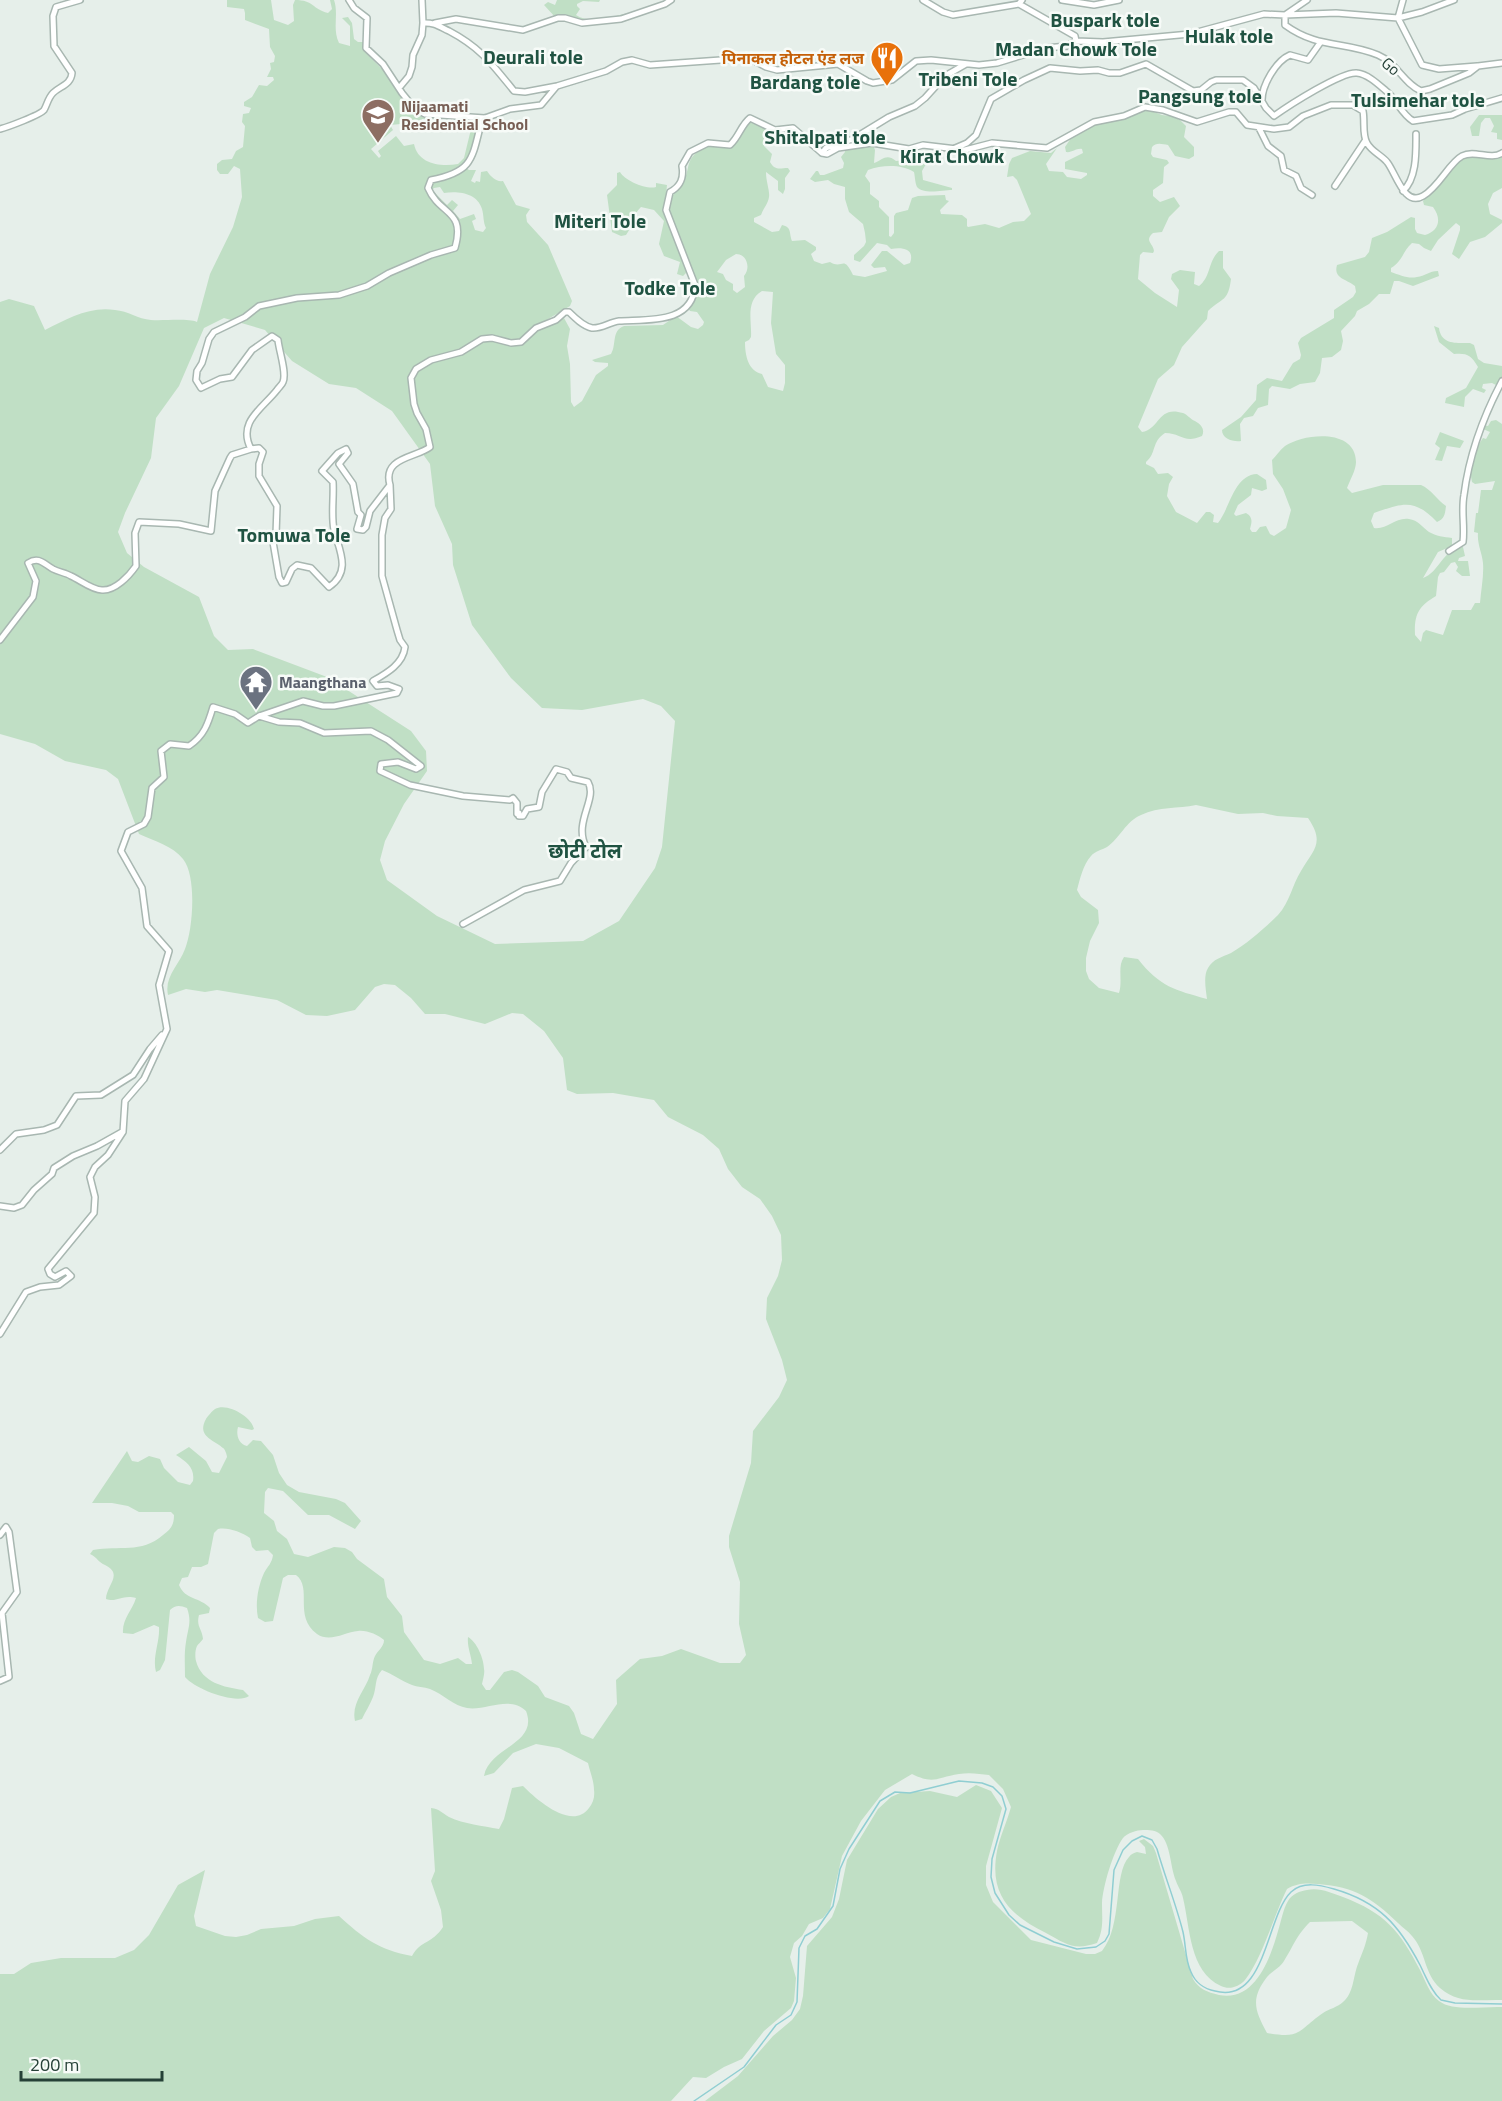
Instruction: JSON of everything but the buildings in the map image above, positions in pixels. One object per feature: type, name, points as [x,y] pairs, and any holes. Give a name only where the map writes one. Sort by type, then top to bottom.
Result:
[{"type":"street","points":[[0,129],[38,115],[44,109],[52,93],[68,84],[72,73],[54,46],[53,16],[56,7],[80,0]]},
{"type":"street","points":[[349,0],[354,8],[367,18],[366,48],[383,64],[415,109],[425,114],[485,118],[510,109],[541,105],[557,86]]},
{"type":"street","points":[[399,88],[409,76],[413,55],[422,35],[422,0]]},
{"type":"street","points":[[423,23],[456,19],[523,30],[558,18],[582,23],[621,19],[666,4],[671,0]]},
{"type":"street","points":[[923,0],[953,15],[1021,2],[1065,28],[1076,36],[1076,41]]},
{"type":"street","points":[[1062,0],[1094,5],[1119,0]]},
{"type":"street","points":[[1285,15],[1306,0]]},
{"type":"street","points":[[1403,0],[1398,18],[1422,65],[1439,69],[1478,66]]},
{"type":"street","points":[[434,23],[471,43],[488,59],[514,91],[525,92],[557,86],[606,71],[622,62],[632,60],[650,65],[749,58],[777,70],[838,64],[873,83],[892,80],[916,61],[997,63],[1046,48],[1067,46],[1076,41],[1103,42],[1190,34],[1241,22],[1255,15],[1336,13],[1398,18],[1454,0]]},
{"type":"street","name":"Go","points":[[1285,15],[1285,25],[1310,40],[1377,54],[1395,65],[1410,83],[1421,91],[1469,73],[1478,66],[1502,63]]},
{"type":"street","points":[[1262,102],[1264,88],[1282,59],[1290,55],[1308,60],[1320,43]]},
{"type":"street","points":[[822,153],[826,148],[853,139],[889,117],[915,106],[945,76],[966,64]]},
{"type":"street","points":[[953,148],[967,143],[976,135],[991,99],[1050,68],[1120,73],[1146,64],[1193,91],[1201,90],[1216,80],[1243,80],[1254,88],[1274,116],[1280,129]]},
{"type":"street","points":[[1274,116],[1303,96],[1354,73],[1366,76],[1388,92],[1413,122],[1452,115],[1502,98]]},
{"type":"street","points":[[0,1334],[26,1292],[40,1287],[59,1285],[71,1276],[66,1270],[55,1277],[48,1269],[94,1213],[94,1187],[90,1177],[95,1167],[108,1155],[123,1132],[125,1101],[144,1078],[167,1029],[159,985],[169,951],[147,926],[142,888],[121,851],[128,832],[144,824],[148,817],[152,788],[164,777],[161,751],[170,744],[189,747],[200,739],[213,707],[235,714],[248,723],[259,716],[303,701],[333,706],[397,693],[399,689],[377,686],[373,681],[391,670],[404,656],[405,647],[397,630],[382,576],[382,535],[385,519],[391,509],[389,474],[398,461],[430,447],[426,429],[415,409],[411,383],[413,373],[421,365],[431,360],[461,352],[482,339],[521,342],[536,328],[556,320],[565,312],[569,312],[589,327],[597,328],[619,321],[640,322],[666,318],[687,306],[696,285],[666,210],[670,192],[681,182],[683,173],[681,166],[690,152],[708,143],[730,145],[741,132],[744,122],[750,118],[775,130],[793,128],[813,142],[822,153],[827,154],[838,148],[872,143],[909,149],[923,145],[965,150],[992,143],[1047,148],[1094,122],[1124,116],[1145,107],[1163,110],[1197,122],[1236,112],[1247,125],[1280,129],[1289,127],[1303,116],[1331,105],[1353,105],[1363,111],[1365,141],[1368,146],[1388,162],[1403,191],[1409,196],[1422,197],[1465,154],[1494,156],[1502,153]]},
{"type":"street","points":[[251,449],[246,438],[246,431],[254,414],[267,403],[283,382],[284,365],[280,358],[278,340],[272,336],[252,350],[232,377],[220,379],[201,388],[196,380],[197,371],[202,363],[209,339],[214,332],[245,317],[259,306],[297,298],[339,295],[367,286],[389,273],[431,255],[456,248],[459,238],[458,223],[445,207],[432,198],[428,188],[431,180],[445,178],[466,167],[472,159],[481,123],[485,118]]},
{"type":"street","points":[[1259,128],[1268,146],[1281,156],[1284,170],[1296,176],[1301,188],[1312,195]]},
{"type":"street","points":[[1403,191],[1407,188],[1414,167],[1416,134]]},
{"type":"street","points":[[1335,186],[1365,141]]},
{"type":"street","points":[[1449,551],[1463,542],[1462,511],[1470,463],[1484,416],[1502,381]]},
{"type":"street","points":[[0,640],[33,597],[36,581],[28,563],[40,560],[56,571],[98,589],[106,590],[115,587],[136,566],[135,533],[139,522],[179,524],[211,531],[215,490],[232,455],[259,448],[263,452],[259,464],[260,476],[277,506],[276,535],[273,542],[282,583],[286,582],[292,568],[297,565],[311,568],[329,587],[338,578],[342,567],[342,554],[334,531],[333,482],[322,471],[338,453],[346,449],[348,453],[339,464],[353,484],[358,512],[361,515],[357,528],[363,530],[366,527],[370,511],[390,485]]},
{"type":"street","points":[[259,716],[279,722],[300,723],[324,733],[371,731],[388,740],[421,766],[416,769],[398,762],[381,764],[380,771],[410,785],[463,796],[510,800],[513,798],[517,803],[519,816],[523,816],[527,809],[539,807],[542,792],[556,769],[567,772],[571,778],[588,782],[591,787],[587,811],[581,824],[581,838],[586,847],[571,863],[561,881],[524,890],[463,924]]},
{"type":"street","points":[[0,1150],[16,1134],[44,1130],[57,1125],[75,1096],[101,1095],[133,1075],[167,1029]]},
{"type":"street","points":[[0,1206],[14,1208],[22,1204],[33,1190],[52,1174],[54,1168],[73,1155],[97,1146],[123,1132]]},
{"type":"street","points":[[0,1535],[6,1527],[9,1532],[17,1592],[3,1613],[9,1677],[0,1681]]},
{"type":"green space","points":[[227,0],[271,0],[274,20],[288,25],[294,21],[295,0],[306,1],[328,13],[332,9],[330,0],[334,0],[339,43],[350,46],[350,26],[342,18],[348,17],[352,23],[354,39],[364,42],[365,52],[384,71],[405,104],[414,111],[436,118],[422,119],[422,122],[390,125],[393,130],[371,149],[379,158],[381,156],[378,151],[396,136],[404,146],[414,144],[420,156],[431,163],[458,164],[464,158],[471,129],[465,124],[432,122],[477,121],[477,138],[465,167],[469,170],[476,170],[471,181],[480,182],[481,172],[487,171],[494,179],[503,181],[516,205],[530,209],[526,215],[527,222],[548,245],[572,301],[570,306],[540,325],[564,318],[570,329],[567,346],[571,402],[574,407],[582,401],[596,375],[608,366],[608,363],[592,360],[611,354],[617,331],[620,328],[663,325],[676,316],[691,327],[698,329],[703,325],[704,322],[697,312],[690,311],[688,308],[698,288],[668,208],[672,196],[685,179],[689,163],[694,155],[709,146],[731,147],[739,140],[749,121],[769,130],[764,135],[764,146],[772,154],[770,162],[772,165],[778,168],[788,168],[790,171],[785,178],[783,194],[778,190],[778,181],[766,172],[768,200],[761,215],[754,218],[754,222],[772,232],[779,231],[782,225],[785,226],[789,229],[792,241],[805,240],[816,247],[811,254],[814,261],[822,264],[830,262],[845,264],[853,275],[865,277],[887,271],[885,267],[874,268],[871,265],[882,251],[887,251],[904,265],[910,263],[911,255],[907,250],[891,249],[887,245],[877,243],[860,262],[854,260],[854,255],[866,242],[865,233],[863,224],[849,212],[845,199],[845,187],[828,180],[815,182],[810,179],[816,171],[824,175],[843,168],[844,163],[841,157],[845,152],[844,148],[873,145],[874,163],[887,157],[896,161],[905,160],[911,164],[925,163],[922,171],[923,180],[952,188],[952,190],[934,192],[924,191],[917,187],[914,172],[903,168],[885,166],[868,170],[865,176],[870,183],[870,194],[879,201],[879,207],[889,217],[889,236],[891,237],[894,233],[896,213],[908,210],[912,198],[918,196],[945,195],[946,200],[949,201],[940,210],[941,214],[962,215],[967,219],[968,227],[985,224],[999,228],[1013,222],[1024,221],[1031,214],[1017,180],[1013,176],[1007,177],[1012,158],[1030,151],[1051,153],[1057,148],[1046,164],[1049,171],[1063,172],[1067,177],[1081,179],[1087,173],[1065,169],[1065,162],[1083,153],[1082,149],[1066,152],[1065,147],[1073,135],[1089,124],[1106,123],[1146,109],[1180,120],[1186,126],[1184,137],[1194,147],[1194,156],[1189,159],[1175,156],[1168,145],[1157,144],[1152,147],[1153,157],[1167,160],[1169,163],[1164,167],[1163,183],[1153,190],[1153,196],[1160,202],[1174,197],[1180,206],[1169,217],[1162,232],[1153,233],[1150,236],[1149,240],[1154,251],[1153,253],[1143,252],[1140,255],[1138,279],[1177,307],[1179,290],[1171,279],[1172,274],[1180,270],[1195,272],[1194,284],[1199,286],[1206,278],[1215,255],[1223,251],[1223,268],[1231,279],[1226,296],[1208,311],[1207,319],[1182,347],[1174,365],[1158,379],[1138,427],[1142,432],[1148,430],[1164,415],[1175,411],[1185,414],[1202,428],[1202,436],[1191,439],[1165,433],[1158,440],[1152,455],[1146,462],[1158,474],[1168,473],[1173,477],[1167,496],[1176,512],[1197,523],[1206,512],[1210,512],[1214,515],[1213,522],[1218,523],[1238,486],[1249,476],[1257,474],[1266,480],[1267,489],[1262,491],[1252,488],[1251,495],[1238,505],[1234,514],[1236,516],[1246,513],[1250,516],[1252,532],[1266,526],[1270,534],[1274,536],[1286,528],[1291,510],[1283,489],[1273,474],[1272,460],[1285,446],[1304,438],[1328,436],[1348,443],[1354,451],[1356,462],[1347,488],[1352,493],[1383,485],[1421,485],[1446,506],[1443,517],[1437,522],[1422,509],[1408,505],[1374,513],[1371,521],[1374,528],[1379,528],[1399,520],[1412,520],[1432,533],[1452,538],[1452,546],[1438,552],[1423,578],[1456,548],[1463,547],[1465,556],[1459,558],[1458,561],[1468,561],[1470,576],[1462,576],[1456,571],[1458,567],[1455,562],[1440,573],[1436,596],[1425,603],[1415,621],[1415,635],[1421,642],[1426,630],[1443,635],[1452,610],[1471,610],[1475,603],[1480,603],[1483,563],[1478,533],[1474,532],[1476,513],[1478,513],[1481,490],[1492,490],[1495,481],[1475,484],[1472,482],[1472,465],[1480,442],[1483,438],[1486,439],[1490,432],[1483,429],[1484,425],[1488,426],[1491,421],[1496,420],[1502,424],[1502,2000],[1462,1999],[1447,1993],[1431,1976],[1417,1942],[1380,1907],[1353,1891],[1314,1884],[1298,1885],[1287,1889],[1263,1948],[1245,1980],[1231,1988],[1221,1986],[1210,1979],[1197,1959],[1182,1896],[1164,1838],[1152,1831],[1132,1832],[1125,1836],[1119,1844],[1104,1888],[1102,1928],[1097,1943],[1076,1946],[1065,1943],[1022,1919],[1012,1910],[999,1891],[995,1866],[997,1851],[1011,1807],[1003,1789],[989,1775],[963,1773],[931,1780],[912,1774],[885,1790],[861,1821],[842,1856],[830,1909],[823,1918],[809,1924],[802,1936],[794,1943],[790,1957],[796,1978],[794,2001],[791,2008],[764,2031],[742,2059],[706,2078],[693,2077],[671,2101],[0,2101],[0,1974],[14,1974],[31,1963],[61,1958],[115,1958],[134,1950],[149,1935],[178,1885],[205,1870],[194,1916],[196,1926],[225,1936],[236,1937],[261,1929],[294,1926],[315,1919],[339,1916],[356,1931],[381,1947],[412,1956],[443,1927],[441,1910],[431,1881],[435,1871],[431,1808],[461,1821],[499,1829],[512,1788],[523,1786],[555,1811],[573,1816],[582,1814],[589,1808],[594,1797],[588,1763],[559,1748],[536,1744],[513,1753],[494,1773],[484,1776],[494,1758],[526,1731],[528,1722],[526,1711],[520,1706],[505,1704],[474,1708],[462,1707],[435,1691],[412,1685],[382,1670],[379,1673],[373,1697],[362,1719],[355,1721],[355,1708],[368,1681],[375,1656],[384,1640],[372,1633],[361,1631],[332,1637],[317,1634],[306,1619],[303,1587],[296,1575],[283,1578],[273,1621],[265,1622],[258,1618],[259,1589],[273,1555],[268,1550],[256,1551],[252,1547],[250,1538],[234,1530],[218,1529],[214,1533],[208,1564],[192,1567],[188,1577],[182,1578],[179,1585],[189,1596],[210,1608],[209,1613],[199,1615],[198,1622],[203,1639],[196,1651],[199,1668],[208,1679],[215,1683],[243,1690],[249,1696],[235,1699],[226,1697],[206,1691],[185,1677],[185,1651],[189,1621],[187,1608],[182,1606],[176,1606],[170,1610],[165,1660],[160,1670],[156,1672],[159,1627],[154,1625],[133,1634],[123,1633],[126,1619],[136,1598],[106,1599],[113,1580],[113,1572],[90,1554],[93,1550],[146,1545],[163,1535],[173,1524],[174,1515],[171,1512],[139,1512],[128,1506],[92,1503],[127,1451],[132,1461],[138,1462],[149,1456],[160,1459],[164,1468],[178,1482],[190,1485],[193,1481],[191,1469],[176,1455],[189,1447],[206,1461],[212,1472],[219,1473],[227,1457],[224,1449],[205,1434],[204,1425],[215,1409],[220,1407],[238,1412],[249,1420],[254,1429],[238,1427],[240,1441],[247,1446],[253,1440],[261,1441],[273,1455],[279,1473],[287,1485],[299,1492],[345,1503],[361,1521],[355,1529],[329,1515],[308,1515],[283,1491],[268,1488],[265,1492],[264,1513],[274,1521],[277,1531],[287,1539],[294,1554],[308,1557],[334,1547],[345,1548],[352,1552],[357,1559],[384,1579],[387,1597],[402,1616],[404,1632],[424,1660],[440,1664],[458,1658],[466,1664],[472,1664],[468,1637],[481,1656],[484,1665],[482,1684],[486,1690],[490,1690],[504,1672],[512,1670],[518,1672],[538,1686],[545,1697],[569,1706],[574,1713],[581,1734],[593,1739],[617,1704],[616,1680],[640,1659],[662,1656],[681,1649],[720,1663],[740,1663],[746,1655],[739,1624],[740,1582],[729,1547],[729,1536],[751,1463],[753,1431],[779,1397],[787,1380],[766,1319],[767,1298],[778,1276],[782,1260],[781,1235],[760,1199],[742,1187],[728,1169],[719,1149],[703,1135],[668,1117],[654,1100],[613,1093],[577,1094],[567,1090],[563,1058],[544,1031],[523,1014],[512,1013],[485,1024],[445,1014],[425,1014],[395,985],[384,984],[375,987],[355,1010],[327,1016],[306,1015],[277,1000],[217,990],[205,992],[186,989],[168,995],[168,982],[185,949],[192,917],[192,890],[183,859],[169,847],[139,834],[118,779],[106,770],[65,761],[35,744],[0,734],[0,302],[9,299],[34,306],[45,330],[78,314],[105,309],[151,320],[197,322],[210,274],[233,227],[242,197],[240,169],[234,166],[228,174],[220,174],[217,164],[222,160],[232,159],[236,151],[243,147],[245,126],[242,122],[243,114],[249,113],[251,108],[244,106],[244,102],[252,97],[259,85],[267,86],[274,80],[273,77],[267,77],[271,69],[270,63],[274,62],[275,56],[270,47],[269,29],[245,20],[244,9],[227,7]],"holes":[[[440,187],[444,193],[467,194],[476,199],[483,212],[486,228],[483,232],[475,230],[472,221],[476,219],[474,214],[460,219],[453,211],[458,205],[452,200],[447,205],[432,190]],[[736,254],[743,256],[747,262],[744,276],[745,287],[737,293],[733,290],[733,284],[726,280],[723,274],[717,272],[726,260]],[[762,291],[773,292],[771,323],[776,354],[785,365],[783,391],[768,387],[762,374],[750,366],[747,357],[745,342],[751,337],[750,312],[757,295]],[[224,318],[265,330],[292,361],[329,384],[356,388],[392,411],[430,464],[435,506],[452,544],[453,565],[472,625],[511,678],[542,708],[582,710],[643,699],[661,706],[675,721],[662,847],[655,868],[619,921],[583,941],[495,944],[437,916],[387,880],[380,860],[385,841],[404,804],[427,771],[426,751],[411,731],[327,677],[253,649],[228,650],[214,636],[199,597],[144,567],[127,553],[118,532],[151,458],[156,418],[179,386],[204,328]],[[1196,805],[1238,814],[1263,813],[1308,818],[1316,834],[1316,846],[1278,915],[1243,945],[1215,960],[1206,971],[1207,999],[1161,982],[1138,959],[1124,957],[1121,965],[1119,993],[1099,988],[1089,979],[1086,971],[1090,941],[1099,923],[1098,910],[1081,897],[1077,890],[1088,860],[1093,854],[1112,843],[1136,818],[1148,812]]]},
{"type":"green space","points":[[557,0],[600,0],[599,2],[583,1],[577,4],[580,9],[576,15],[588,19],[601,19],[587,21],[556,18],[544,5],[548,2],[555,5]]},
{"type":"green space","points":[[1479,115],[1502,115],[1502,140],[1497,139],[1497,133],[1491,132],[1494,126],[1490,118],[1485,118],[1481,123],[1479,136],[1472,136],[1470,127]]},
{"type":"green space","points":[[1468,155],[1494,157],[1502,155],[1502,188],[1493,193],[1488,204],[1490,214],[1502,220],[1502,223],[1485,237],[1470,242],[1459,259],[1452,254],[1460,230],[1460,226],[1456,223],[1438,240],[1431,251],[1412,243],[1391,268],[1391,272],[1414,277],[1438,271],[1439,276],[1413,286],[1394,281],[1390,294],[1379,294],[1357,311],[1341,331],[1343,341],[1341,350],[1332,357],[1322,358],[1320,373],[1315,382],[1300,384],[1290,389],[1272,386],[1269,389],[1268,405],[1258,408],[1253,416],[1244,418],[1240,424],[1241,441],[1226,438],[1222,430],[1241,417],[1256,400],[1257,385],[1267,378],[1282,381],[1293,363],[1300,359],[1298,343],[1301,338],[1334,318],[1334,310],[1353,297],[1356,292],[1355,286],[1339,276],[1336,270],[1337,265],[1365,257],[1369,252],[1372,238],[1387,232],[1411,217],[1415,218],[1417,233],[1425,235],[1433,231],[1438,224],[1438,216],[1433,207],[1424,205],[1423,201],[1454,160]]},
{"type":"green space","points":[[620,172],[626,179],[642,186],[652,188],[656,187],[656,183],[667,185],[665,204],[689,270],[683,276],[677,274],[680,262],[664,256],[659,244],[664,221],[654,210],[641,207],[626,235],[621,236],[612,232],[607,195],[617,185],[617,173]]},
{"type":"green space","points":[[1434,326],[1439,328],[1443,338],[1450,342],[1474,345],[1478,359],[1484,363],[1502,366],[1502,379],[1498,386],[1492,383],[1483,384],[1482,388],[1486,390],[1484,393],[1473,389],[1465,397],[1464,407],[1445,403],[1446,398],[1466,388],[1478,367],[1468,356],[1454,354],[1439,342]]},
{"type":"green space","points":[[1440,432],[1464,441],[1460,448],[1447,446],[1442,461],[1435,460],[1440,448],[1435,444]]},
{"type":"green space","points":[[976,1785],[991,1791],[1002,1808],[986,1866],[986,1885],[993,1902],[1031,1940],[1086,1954],[1102,1951],[1109,1940],[1124,1865],[1129,1857],[1137,1852],[1146,1854],[1145,1847],[1139,1841],[1144,1839],[1153,1846],[1156,1853],[1193,1979],[1201,1988],[1215,1994],[1232,1995],[1242,1992],[1259,1976],[1270,1954],[1286,1904],[1296,1893],[1312,1889],[1321,1890],[1358,1903],[1381,1917],[1398,1934],[1413,1956],[1430,1991],[1439,2001],[1460,2007],[1502,2007],[1502,2101],[705,2101],[738,2076],[800,2009],[807,1946],[832,1917],[839,1899],[847,1860],[878,1809],[891,1797],[900,1793],[930,1791],[957,1797]],"holes":[[[1352,1921],[1368,1933],[1351,1989],[1343,2002],[1323,2013],[1298,2032],[1287,2035],[1267,2033],[1257,2011],[1258,1992],[1267,1977],[1282,1963],[1298,1936],[1310,1922]]]},
{"type":"waterway","points":[[694,2101],[744,2067],[776,2025],[791,2015],[797,2002],[799,1948],[805,1936],[817,1929],[833,1906],[840,1869],[849,1849],[880,1801],[895,1792],[910,1793],[959,1781],[982,1783],[993,1787],[1002,1796],[1006,1809],[992,1859],[991,1877],[995,1893],[1009,1915],[1020,1925],[1054,1942],[1077,1949],[1096,1947],[1105,1941],[1109,1934],[1114,1870],[1123,1850],[1132,1841],[1142,1836],[1152,1840],[1157,1849],[1180,1922],[1189,1967],[1195,1979],[1207,1989],[1232,1992],[1245,1985],[1263,1956],[1276,1920],[1291,1892],[1301,1886],[1317,1885],[1350,1894],[1386,1917],[1404,1938],[1441,2000],[1455,2003],[1502,2004]]},
{"type":"place","name":"पिनाकल होटल एंड लज","points":[[887,87]]},
{"type":"place","name":"Nijaamati Residential School","points":[[378,144]]},
{"type":"place","name":"Maangthana","points":[[256,711]]},
{"type":"district","name":"Buspark tole","points":[[1105,20]]},
{"type":"district","name":"Hulak tole","points":[[1229,36]]},
{"type":"district","name":"Madan Chowk Tole","points":[[1076,49]]},
{"type":"district","name":"Deurali tole","points":[[533,57]]},
{"type":"district","name":"Tribeni Tole","points":[[968,79]]},
{"type":"district","name":"Bardang tole","points":[[805,82]]},
{"type":"district","name":"Pangsung tole","points":[[1200,96]]},
{"type":"district","name":"Tulsimehar tole","points":[[1418,100]]},
{"type":"district","name":"Shitalpati tole","points":[[825,137]]},
{"type":"district","name":"Kirat Chowk","points":[[952,156]]},
{"type":"district","name":"Miteri Tole","points":[[600,221]]},
{"type":"district","name":"Todke Tole","points":[[670,288]]},
{"type":"district","name":"Tomuwa Tole","points":[[294,535]]},
{"type":"district","name":"छोटी टोल","points":[[585,851]]}]
